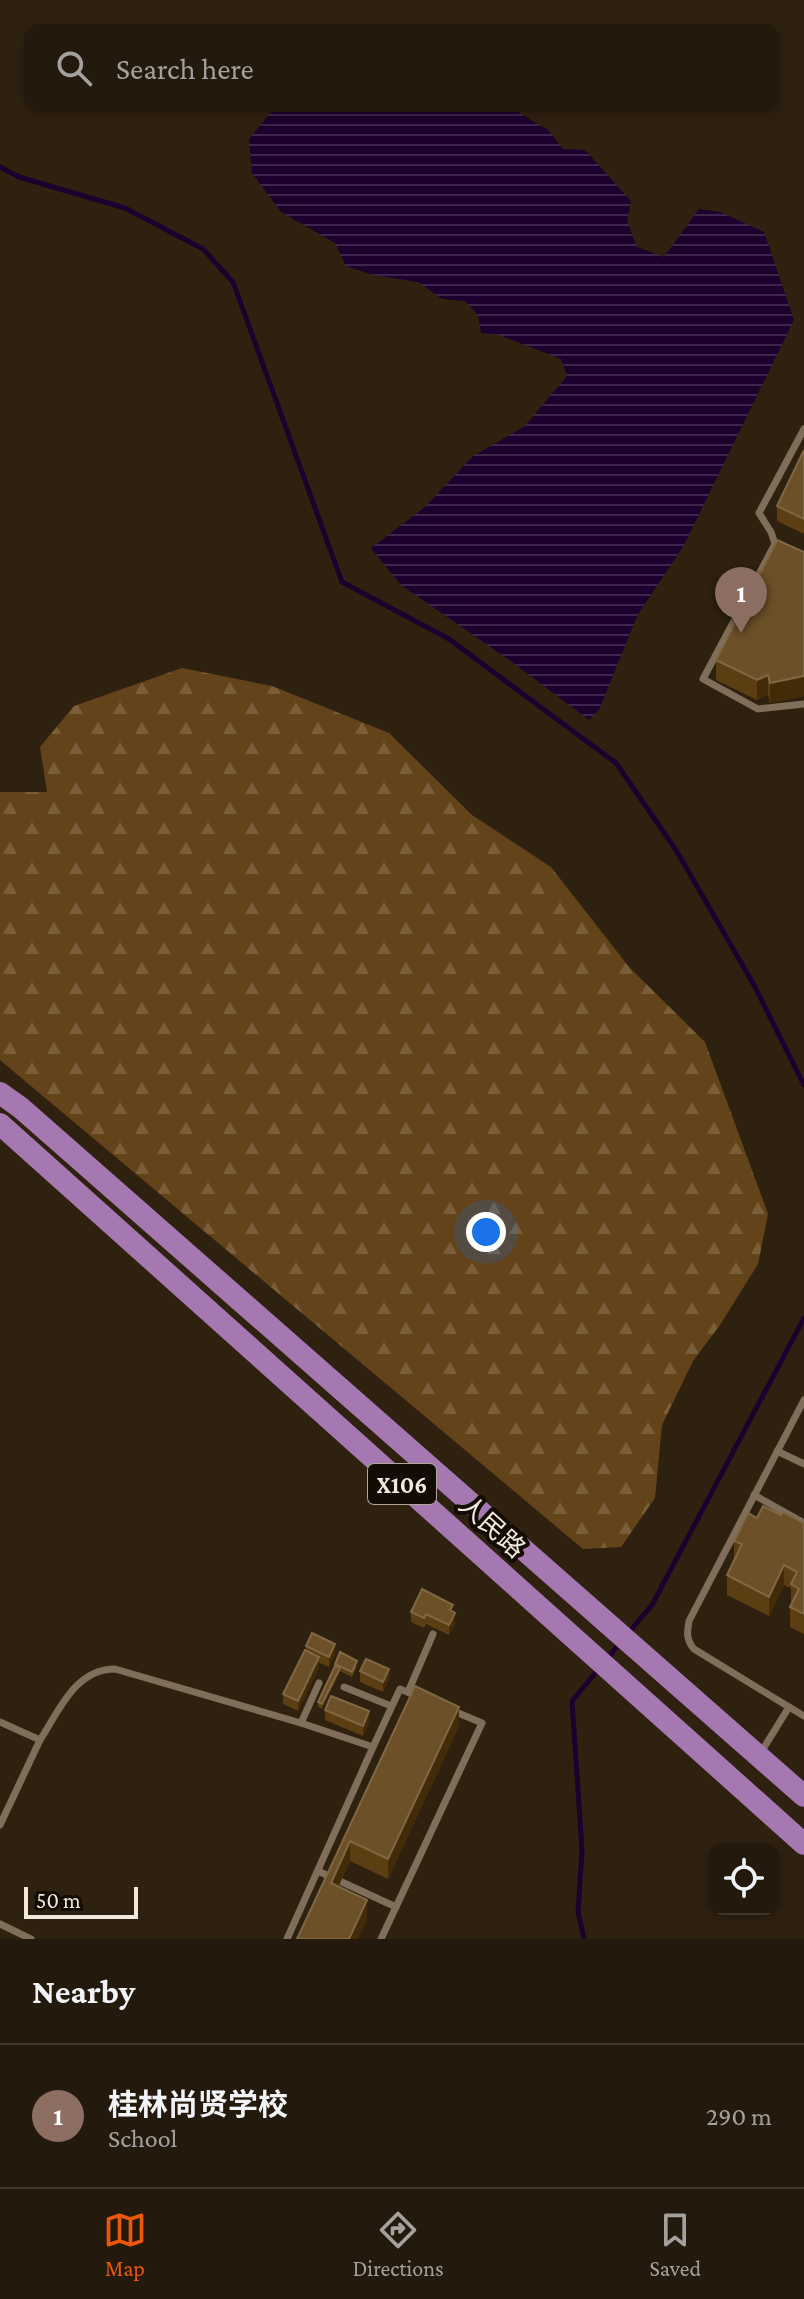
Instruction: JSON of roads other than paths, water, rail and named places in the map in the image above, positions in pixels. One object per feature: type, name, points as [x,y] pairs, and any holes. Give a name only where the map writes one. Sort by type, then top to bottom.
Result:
[{"type":"main road","name":"人民路","points":[[0,1093],[21,1108],[804,1796]]},
{"type":"main road","name":"人民路","points":[[0,1124],[804,1844]]},
{"type":"lane","points":[[789,551],[775,544],[759,513],[804,429]]},
{"type":"lane","points":[[775,544],[703,679],[758,709],[804,704]]},
{"type":"lane","points":[[804,1400],[689,1621],[688,1637],[692,1647],[710,1660],[804,1716]]},
{"type":"lane","points":[[777,1451],[804,1464]]},
{"type":"lane","points":[[754,1495],[804,1523]]},
{"type":"lane","points":[[408,1692],[433,1634]]},
{"type":"lane","points":[[0,1825],[40,1740],[79,1681],[107,1669],[121,1670],[373,1747]]},
{"type":"lane","points":[[301,1723],[319,1683]]},
{"type":"lane","points":[[344,1687],[391,1706]]},
{"type":"lane","points":[[287,1939],[400,1689],[423,1698]]},
{"type":"lane","points":[[381,1939],[482,1723],[438,1704]]},
{"type":"lane","points":[[758,1756],[789,1707]]},
{"type":"lane","points":[[0,1722],[40,1740]]},
{"type":"lane","points":[[318,1871],[396,1907]]},
{"type":"lane","points":[[0,1924],[31,1939]]},
{"type":"waterway","points":[[0,167],[19,177],[125,208],[203,249],[233,282],[342,582],[449,639],[616,763],[676,850],[754,985],[804,1085]]},
{"type":"waterway","points":[[630,1631],[652,1605],[804,1318]]},
{"type":"waterway","points":[[609,1657],[618,1645]]},
{"type":"waterway","points":[[584,1939],[578,1912],[582,1850],[572,1701],[597,1671]]},
{"type":"place","name":"桂林尚贤学校","points":[[741,633]]}]
